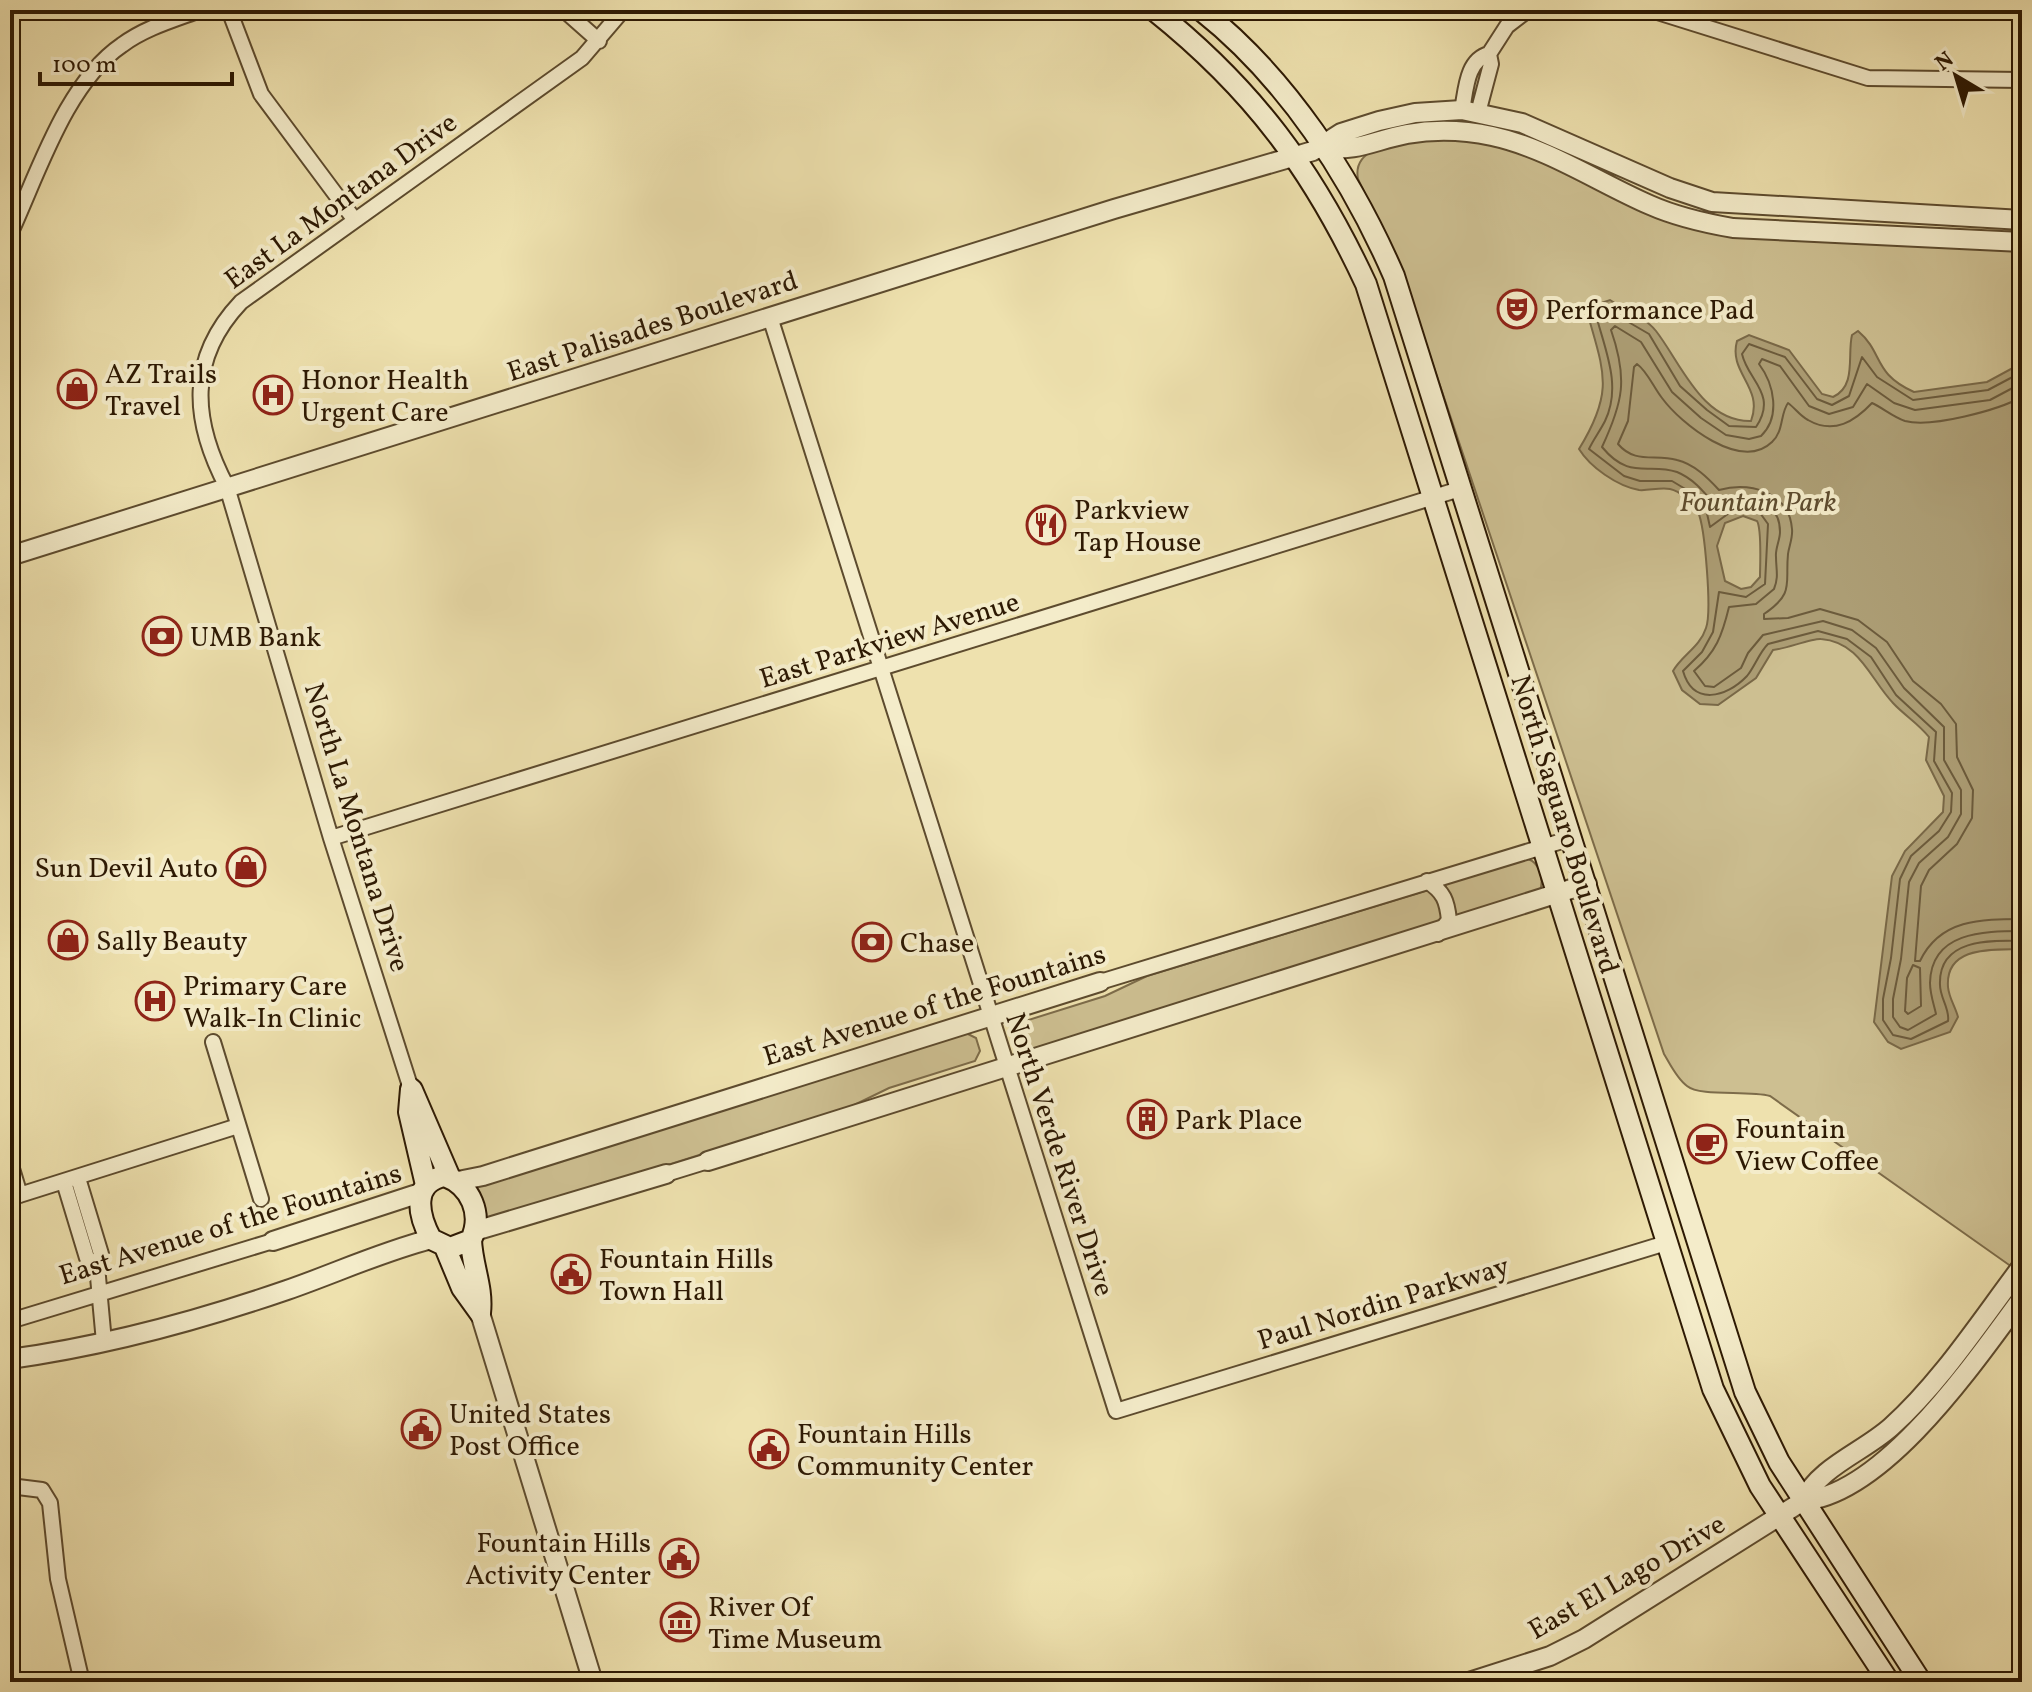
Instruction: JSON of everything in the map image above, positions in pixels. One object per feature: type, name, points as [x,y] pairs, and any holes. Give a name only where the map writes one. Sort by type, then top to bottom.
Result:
[{"type":"main road","name":"North Saguaro Boulevard","points":[[1154,10],[1229,74],[1311,152],[1366,215],[1394,276],[1745,1392],[1779,1462],[1921,1682]]},
{"type":"main road","name":"North Saguaro Boulevard","points":[[1201,10],[1263,69],[1311,152],[1325,201],[1366,284],[1713,1389],[1760,1486],[1889,1682]]},
{"type":"main road","name":"North La Montana Drive","points":[[411,1089],[454,1179]]},
{"type":"main road","name":"North La Montana Drive","points":[[411,1089],[409,1112],[423,1189]]},
{"type":"main road","points":[[436,1178],[454,1179],[472,1202],[472,1263],[482,1290],[480,1313],[423,1222],[423,1189],[436,1178]]},
{"type":"main road","points":[[438,1243],[460,1247],[473,1235]]},
{"type":"main road","points":[[1666,1243],[1683,1241],[1693,1266],[1713,1294]]},
{"type":"street","points":[[10,234],[66,113],[96,67],[138,35],[200,10]]},
{"type":"street","points":[[229,10],[261,94],[354,219]]},
{"type":"street","points":[[564,10],[599,41]]},
{"type":"street","name":"East La Montana Drive","points":[[227,487],[213,460],[201,411],[199,382],[210,342],[241,302],[527,98],[599,41],[623,10]]},
{"type":"street","points":[[1470,111],[1491,64],[1489,54],[1507,26],[1528,10]]},
{"type":"street","points":[[1651,10],[1868,78],[2022,80]]},
{"type":"street","points":[[1311,152],[1341,133],[1379,121],[1415,113],[1470,111],[1522,123],[1670,188],[1712,202],[2022,220]]},
{"type":"street","points":[[1311,152],[1349,151],[1406,134],[1439,131],[1480,134],[1546,155],[1652,206],[1697,222],[1733,228],[2022,242]]},
{"type":"street","name":"East Palisades Boulevard","points":[[10,556],[1114,209],[1311,152]]},
{"type":"street","name":"North Verde River Drive","points":[[770,317],[1116,1411]]},
{"type":"street","name":"North La Montana Drive","points":[[227,487],[331,838],[411,1089]]},
{"type":"street","name":"East Parkview Avenue","points":[[331,838],[1463,488]]},
{"type":"street","name":"East Avenue of the Fountains","points":[[454,1179],[483,1176],[990,1016],[1572,838]]},
{"type":"street","points":[[1427,881],[1443,894],[1448,906],[1449,920],[1438,934]]},
{"type":"street","points":[[473,1235],[1006,1066],[1438,934],[1587,884]]},
{"type":"street","points":[[213,1042],[261,1199]]},
{"type":"street","points":[[10,1162],[15,1196],[238,1126]]},
{"type":"street","points":[[71,1180],[85,1227],[101,1254],[97,1266],[102,1293],[104,1342]]},
{"type":"street","name":"East Avenue of the Fountains","points":[[10,1321],[273,1241],[423,1189]]},
{"type":"street","points":[[10,1359],[104,1342],[288,1290],[377,1254],[438,1243]]},
{"type":"street","name":"Paul Nordin Parkway","points":[[1116,1411],[1666,1243]]},
{"type":"street","name":"East El Lago Drive","points":[[1803,1501],[1811,1484],[1858,1453],[1891,1426],[1927,1388],[2022,1266]]},
{"type":"street","name":"East El Lago Drive","points":[[1469,1682],[1550,1656],[1584,1639],[1803,1501],[1824,1499],[1900,1447],[1933,1414],[2022,1298]]},
{"type":"street","points":[[480,1313],[593,1682]]},
{"type":"street","points":[[10,1486],[36,1488],[46,1495],[58,1579],[82,1682]]},
{"type":"green space","name":"Fountain Park","points":[[1430,138],[1481,140],[1540,159],[1650,214],[2022,247],[2022,1254],[2012,1267],[1770,1096],[1693,1089],[1680,1079],[1664,1054],[1403,275],[1358,179],[1358,167],[1371,152]]},
{"type":"green space","points":[[1528,859],[1536,864],[1540,872],[1540,891],[1456,919],[1445,884]]},
{"type":"green space","points":[[1428,890],[1434,891],[1445,913],[1440,923],[1029,1051],[1017,1044],[1015,1032],[1022,1022],[1105,996],[1147,976]]},
{"type":"green space","points":[[966,1033],[976,1038],[980,1051],[975,1061],[889,1088],[848,1108],[484,1223],[470,1183]]},
{"type":"water","points":[[1610,300],[1652,326],[1694,388],[1719,412],[1734,419],[1751,421],[1754,409],[1736,352],[1737,341],[1749,335],[1789,350],[1822,394],[1833,397],[1841,392],[1848,378],[1852,335],[1858,331],[1891,378],[1914,392],[1987,382],[2022,363],[2022,949],[1985,950],[1954,963],[1949,973],[1948,987],[1958,1017],[1950,1032],[1901,1049],[1888,1042],[1874,1022],[1892,876],[1905,851],[1943,812],[1944,796],[1926,760],[1929,737],[1893,703],[1855,654],[1834,642],[1821,639],[1773,650],[1756,678],[1718,705],[1700,704],[1682,690],[1673,671],[1700,640],[1708,619],[1707,570],[1701,521],[1693,505],[1678,492],[1639,490],[1622,484],[1597,469],[1579,449],[1598,411],[1603,380],[1586,308]],"holes":[[[1743,516],[1757,521],[1760,577],[1751,587],[1741,589],[1725,581],[1717,546],[1725,523]]]},
{"type":"place","name":"Performance Pad","points":[[1517,309]]},
{"type":"place","name":"AZ Trails Travel","points":[[77,389]]},
{"type":"place","name":"Honor Health Urgent Care","points":[[273,395]]},
{"type":"place","name":"Parkview Tap House","points":[[1046,525]]},
{"type":"place","name":"UMB Bank","points":[[162,636]]},
{"type":"place","name":"Sun Devil Auto","points":[[246,867]]},
{"type":"place","name":"Sally Beauty","points":[[68,940]]},
{"type":"place","name":"Chase","points":[[872,942]]},
{"type":"place","name":"Primary Care Walk-In Clinic","points":[[155,1001]]},
{"type":"place","name":"Park Place","points":[[1147,1119]]},
{"type":"place","name":"Fountain View Coffee","points":[[1707,1144]]},
{"type":"place","name":"Fountain Hills Town Hall","points":[[571,1274]]},
{"type":"place","name":"United States Post Office","points":[[421,1429]]},
{"type":"place","name":"Fountain Hills Community Center","points":[[769,1449]]},
{"type":"place","name":"Fountain Hills Activity Center","points":[[679,1558]]},
{"type":"place","name":"River Of Time Museum","points":[[680,1622]]}]
